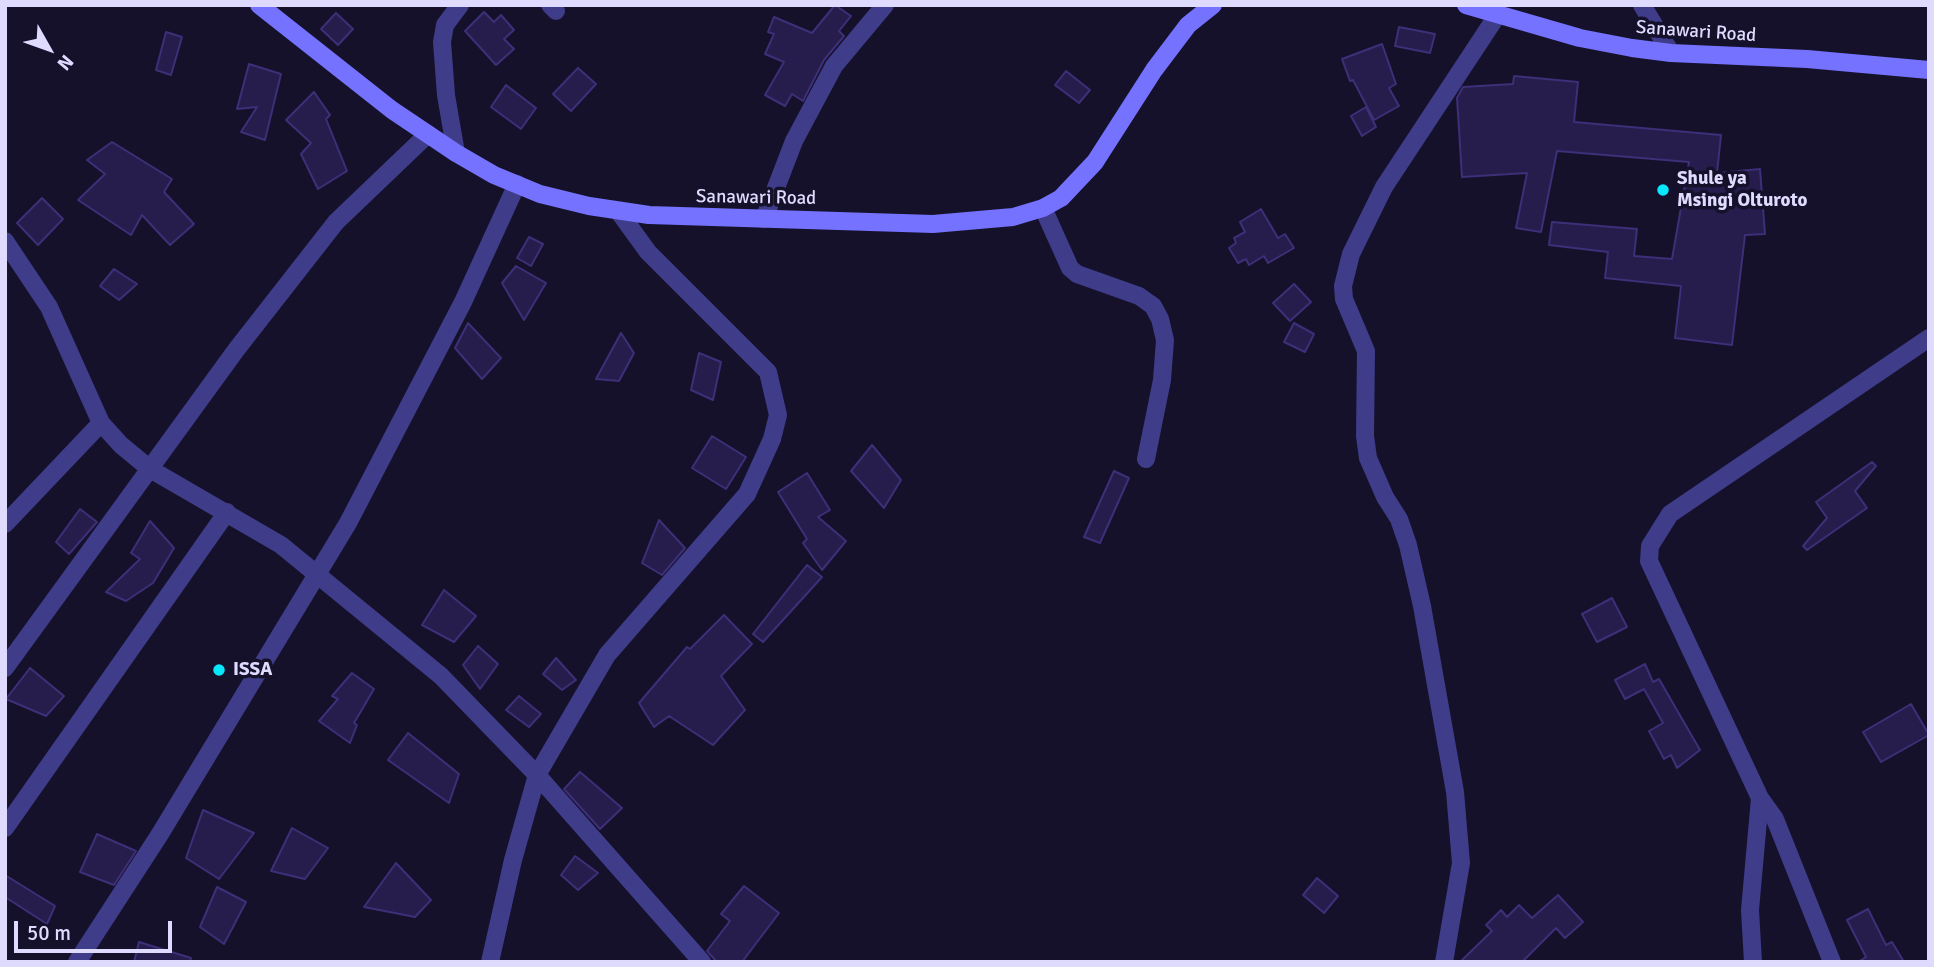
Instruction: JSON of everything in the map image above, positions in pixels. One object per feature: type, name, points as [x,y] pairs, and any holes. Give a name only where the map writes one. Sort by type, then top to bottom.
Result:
[{"type":"street","name":"Sanawari Road","points":[[259,5],[318,53],[456,153],[517,184],[567,201],[619,212],[764,219],[962,223],[1013,217],[1043,208],[1080,181],[1188,25],[1213,5]]},
{"type":"street","points":[[456,153],[446,95],[442,42],[445,25],[460,5]]},
{"type":"street","points":[[764,219],[794,141],[828,77],[885,5]]},
{"type":"street","name":"Sanawari Road","points":[[1466,5],[1580,38],[1671,53],[1807,59],[1929,70]]},
{"type":"street","points":[[1642,5],[1671,53]]},
{"type":"street","points":[[1444,962],[1461,863],[1455,792],[1422,606],[1408,545],[1399,519],[1385,497],[1368,458],[1365,436],[1366,351],[1344,299],[1343,286],[1351,254],[1384,187],[1498,14]]},
{"type":"street","points":[[5,668],[236,350],[336,222],[428,134]]},
{"type":"street","points":[[77,962],[153,845],[318,575],[407,413],[463,303],[517,184]]},
{"type":"street","points":[[1043,208],[1070,268],[1077,274],[1139,296],[1153,306],[1160,319],[1165,341],[1162,380],[1146,459]]},
{"type":"street","points":[[490,962],[513,860],[537,775],[607,655],[747,494],[772,439],[778,415],[768,372],[648,252],[619,212]]},
{"type":"street","points":[[5,241],[49,307],[102,423],[121,445],[150,469],[270,537],[441,676],[537,775],[702,962]]},
{"type":"street","points":[[1832,962],[1775,819],[1760,798],[1649,561],[1650,546],[1670,514],[1929,338]]},
{"type":"street","points":[[5,524],[102,423]]},
{"type":"street","points":[[5,828],[227,512]]},
{"type":"street","points":[[1753,962],[1750,910],[1760,798]]},
{"type":"building","points":[[835,5],[851,16],[839,31],[844,36],[824,60],[803,101],[792,94],[785,106],[765,95],[784,62],[765,54],[774,34],[768,32],[774,17],[812,33]]},
{"type":"building","points":[[484,12],[494,22],[501,15],[514,30],[504,39],[514,49],[496,65],[465,31]]},
{"type":"building","points":[[336,13],[353,29],[338,45],[321,29]]},
{"type":"building","points":[[1399,27],[1435,34],[1430,53],[1395,46]]},
{"type":"building","points":[[166,32],[182,37],[171,75],[156,70]]},
{"type":"building","points":[[1382,44],[1396,84],[1389,88],[1399,106],[1374,120],[1353,80],[1350,81],[1342,59]]},
{"type":"building","points":[[249,64],[281,74],[265,140],[241,132],[257,107],[237,109]]},
{"type":"building","points":[[578,68],[596,84],[571,111],[553,94]]},
{"type":"building","points":[[1066,71],[1090,90],[1079,103],[1055,85]]},
{"type":"building","points":[[1514,76],[1578,82],[1574,122],[1721,135],[1717,173],[1760,169],[1765,234],[1745,235],[1732,345],[1675,338],[1681,286],[1605,278],[1608,252],[1549,245],[1552,222],[1637,229],[1634,256],[1672,259],[1689,162],[1557,151],[1541,232],[1516,228],[1527,173],[1462,177],[1457,98],[1463,87],[1513,84]]},
{"type":"building","points":[[506,85],[536,108],[521,129],[491,107]]},
{"type":"building","points":[[314,92],[330,115],[326,119],[347,171],[318,189],[301,154],[311,143],[286,120]]},
{"type":"building","points":[[1366,107],[1376,127],[1362,136],[1351,116]]},
{"type":"building","points":[[112,142],[172,179],[164,192],[194,224],[170,245],[142,215],[131,235],[78,200],[105,174],[87,160]]},
{"type":"building","points":[[42,198],[63,219],[38,245],[17,223]]},
{"type":"building","points":[[1261,209],[1278,238],[1285,234],[1294,248],[1268,263],[1264,256],[1249,265],[1246,259],[1238,263],[1229,248],[1236,243],[1234,238],[1245,232],[1240,222]]},
{"type":"building","points":[[529,237],[543,244],[531,266],[517,258]]},
{"type":"building","points":[[516,266],[546,283],[524,320],[502,283]]},
{"type":"building","points":[[114,269],[137,284],[119,300],[100,286]]},
{"type":"building","points":[[1294,284],[1311,302],[1290,321],[1273,303]]},
{"type":"building","points":[[468,323],[501,358],[482,379],[455,348]]},
{"type":"building","points":[[1294,323],[1314,334],[1305,352],[1284,342]]},
{"type":"building","points":[[621,333],[634,353],[619,381],[596,379]]},
{"type":"building","points":[[699,353],[721,362],[713,400],[691,390]]},
{"type":"building","points":[[712,436],[746,457],[726,489],[692,468]]},
{"type":"building","points":[[872,445],[901,480],[884,508],[851,471]]},
{"type":"building","points":[[1872,462],[1876,466],[1855,491],[1867,508],[1807,550],[1803,546],[1827,518],[1816,502]]},
{"type":"building","points":[[1114,471],[1129,478],[1100,543],[1084,537]]},
{"type":"building","points":[[807,473],[830,510],[818,517],[846,541],[822,570],[803,543],[807,539],[778,492]]},
{"type":"building","points":[[80,509],[97,522],[69,554],[56,542]]},
{"type":"building","points":[[659,520],[685,548],[662,575],[642,563]]},
{"type":"building","points":[[150,521],[174,548],[153,583],[126,601],[106,592],[140,559],[131,553]]},
{"type":"building","points":[[807,565],[822,577],[763,642],[753,634]]},
{"type":"building","points":[[444,590],[476,616],[454,642],[422,625]]},
{"type":"building","points":[[1612,598],[1627,627],[1597,642],[1582,614]]},
{"type":"building","points":[[724,615],[752,644],[721,676],[745,710],[713,745],[669,716],[654,727],[639,703],[687,647],[690,649]]},
{"type":"building","points":[[478,646],[498,664],[480,689],[463,665]]},
{"type":"building","points":[[556,658],[576,680],[562,690],[543,674]]},
{"type":"building","points":[[1645,664],[1653,682],[1659,679],[1700,750],[1677,768],[1671,755],[1664,759],[1649,731],[1663,723],[1644,689],[1625,699],[1615,680]]},
{"type":"building","points":[[30,668],[64,696],[46,716],[6,699]]},
{"type":"building","points":[[352,673],[374,689],[354,723],[357,725],[350,743],[319,721],[338,699],[332,696]]},
{"type":"building","points":[[519,696],[541,714],[529,727],[506,710]]},
{"type":"building","points":[[1911,704],[1929,735],[1881,762],[1863,732]]},
{"type":"building","points":[[408,733],[459,774],[449,803],[388,760]]},
{"type":"building","points":[[580,772],[622,808],[600,829],[564,789]]},
{"type":"building","points":[[203,810],[254,833],[219,879],[186,858]]},
{"type":"building","points":[[292,828],[328,848],[305,879],[271,871]]},
{"type":"building","points":[[97,834],[136,851],[114,885],[80,872]]},
{"type":"building","points":[[575,856],[598,873],[578,890],[561,875]]},
{"type":"building","points":[[396,863],[431,900],[415,917],[364,907]]},
{"type":"building","points":[[5,875],[55,906],[47,924],[5,897]]},
{"type":"building","points":[[1317,878],[1338,896],[1324,913],[1303,895]]},
{"type":"building","points":[[744,886],[779,913],[742,962],[717,962],[707,951],[730,921],[721,914]]},
{"type":"building","points":[[217,887],[246,902],[224,944],[200,927]]},
{"type":"building","points":[[1558,895],[1583,922],[1565,938],[1556,928],[1522,962],[1460,962],[1492,931],[1486,925],[1501,910],[1507,917],[1519,905],[1532,918]]},
{"type":"building","points":[[1868,909],[1886,945],[1892,942],[1904,962],[1858,962],[1866,957],[1847,920]]},
{"type":"building","points":[[139,942],[191,958],[190,962],[134,962]]},
{"type":"place","name":"Shule ya Msingi Olturoto","points":[[1663,190]]},
{"type":"place","name":"ISSA","points":[[219,670]]}]
